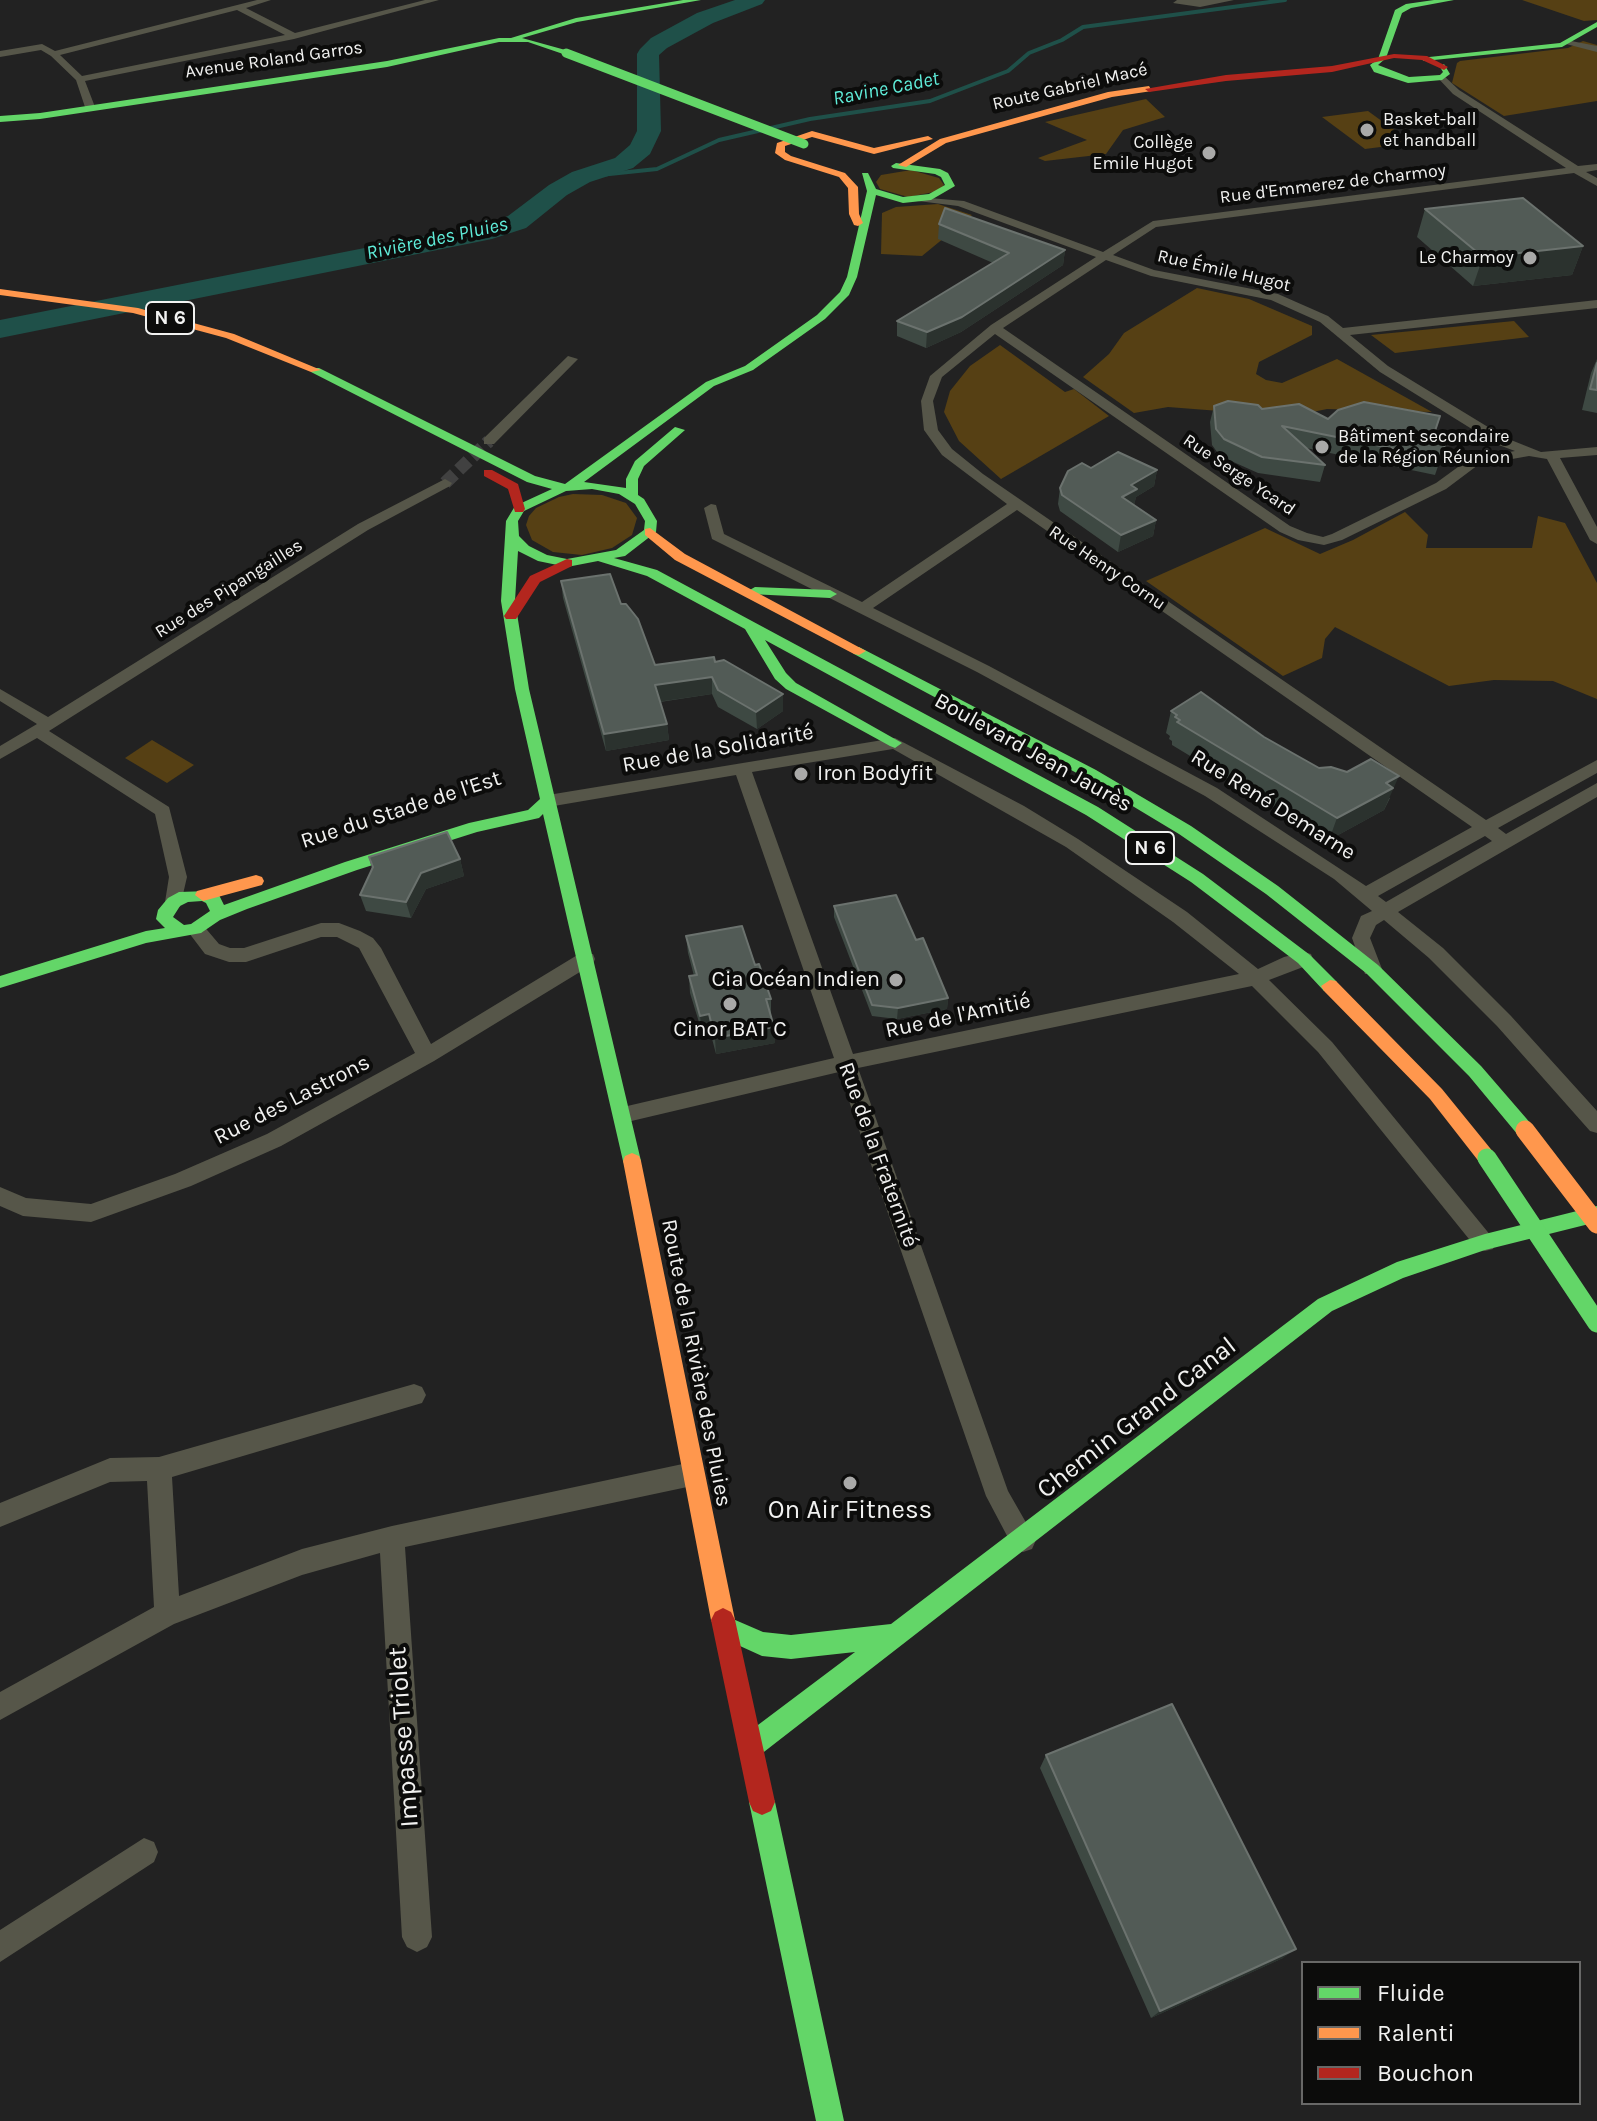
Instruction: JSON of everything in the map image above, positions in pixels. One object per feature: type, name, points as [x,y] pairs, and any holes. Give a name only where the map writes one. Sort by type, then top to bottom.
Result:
[{"type":"main road","name":"Avenue Roland Garros","points":[[1,124],[90,107],[387,64],[541,35],[599,16],[697,0]]},
{"type":"main road","points":[[1450,0],[1398,12],[1383,59],[1550,47],[1569,42],[1597,24]]},
{"type":"main road","points":[[541,35],[566,53],[839,157],[863,171],[870,185],[903,200]]},
{"type":"main road","points":[[1420,81],[1443,72],[1472,54]]},
{"type":"main road","points":[[1416,57],[1443,72]]},
{"type":"main road","name":"Route Gabriel Macé","points":[[923,162],[943,141],[1064,105],[1151,87],[1332,69],[1383,59],[1420,81]]},
{"type":"main road","points":[[864,223],[854,214],[853,187],[842,175],[788,158],[780,153],[780,145],[812,134],[862,150],[887,150],[1008,121]]},
{"type":"main road","points":[[839,157],[899,166]]},
{"type":"main road","points":[[566,487],[710,384],[749,368],[821,317],[845,293],[852,277],[870,185],[877,171],[923,162],[945,175],[950,186],[948,196],[903,200],[878,208],[864,223]]},
{"type":"main road","name":"N 6","points":[[0,292],[82,301],[191,323],[256,345],[531,479],[566,487],[600,486],[632,495],[647,509],[651,521],[650,532],[633,546],[603,559],[567,563],[543,558],[524,549],[513,537],[512,521],[519,509],[566,487]]},
{"type":"main road","name":"N 6","points":[[0,301],[121,317],[215,343],[324,380],[514,487],[519,509]]},
{"type":"main road","points":[[632,495],[632,479],[639,464],[730,390],[749,368]]},
{"type":"main road","name":"Boulevard Jean Jaurès","points":[[650,532],[680,557],[1091,774],[1185,830],[1272,890],[1372,969],[1475,1071],[1597,1224]]},
{"type":"main road","points":[[511,616],[508,601],[513,537]]},
{"type":"main road","name":"Boulevard Jean Jaurès","points":[[603,559],[652,573],[1092,811],[1197,878],[1304,959],[1436,1094],[1487,1158],[1597,1323]]},
{"type":"main road","points":[[511,616],[535,579],[567,563]]},
{"type":"main road","points":[[732,585],[765,593],[830,594]]},
{"type":"main road","name":"Route de la Rivière des Pluies","points":[[511,616],[522,689],[552,828],[623,1115],[692,1474],[830,2121]]},
{"type":"main road","points":[[749,623],[780,676],[791,686],[895,743]]},
{"type":"main road","name":"Rue du Stade de l'Est","points":[[521,798],[548,801]]},
{"type":"main road","name":"Rue du Stade de l'Est","points":[[188,929],[214,916],[351,866],[475,827],[533,814],[548,801]]},
{"type":"main road","name":"Rue du Stade de l'Est","points":[[170,906],[200,894],[232,889],[497,803]]},
{"type":"main road","points":[[200,894],[213,899],[217,907],[214,916]]},
{"type":"main road","points":[[170,906],[166,923],[188,929]]},
{"type":"main road","points":[[0,967],[170,906]]},
{"type":"main road","points":[[0,982],[146,937],[188,929]]},
{"type":"main road","name":"Chemin Grand Canal","points":[[751,1746],[1325,1305],[1397,1271],[1485,1242],[1597,1214]]},
{"type":"main road","points":[[726,1628],[762,1644],[791,1647],[899,1635]]},
{"type":"street","points":[[54,54],[267,0]]},
{"type":"street","points":[[80,79],[294,36],[435,0]]},
{"type":"street","points":[[1177,3],[1214,4],[1230,0]]},
{"type":"street","points":[[238,7],[294,36]]},
{"type":"street","points":[[336,12],[353,21]]},
{"type":"street","points":[[109,40],[121,48]]},
{"type":"street","points":[[212,41],[229,50]]},
{"type":"street","points":[[1569,42],[1597,49]]},
{"type":"street","points":[[0,54],[42,47],[54,54],[80,79],[90,107]]},
{"type":"street","points":[[1443,72],[1456,92]]},
{"type":"street","points":[[1420,81],[1456,92],[1597,183]]},
{"type":"street","name":"Rue d'Emmerez de Charmoy","points":[[1104,258],[1153,224],[1597,167]]},
{"type":"street","name":"Rue Émile Hugot","points":[[948,196],[1104,258],[1151,273],[1274,297],[1324,319],[1384,369],[1481,430],[1526,453],[1552,457],[1597,451]]},
{"type":"street","name":"Rue Henry Cornu","points":[[1104,258],[995,328],[936,376],[927,401],[931,430],[947,452],[1015,505],[1507,843]]},
{"type":"street","points":[[1343,332],[1597,304]]},
{"type":"street","name":"Rue Serge Ycard","points":[[995,328],[1285,529],[1303,537],[1324,541],[1441,486],[1474,462],[1526,453]]},
{"type":"street","points":[[489,441],[572,359]]},
{"type":"street","points":[[1552,457],[1597,540]]},
{"type":"street","name":"Rue des Pipangailles","points":[[0,754],[363,527],[445,483]]},
{"type":"street","points":[[862,609],[1015,505]]},
{"type":"street","name":"Rue René Demarne","points":[[711,508],[717,536],[983,669],[1211,792],[1366,894],[1436,953],[1504,1021],[1597,1125]]},
{"type":"street","points":[[0,694],[163,811],[178,877],[170,906]]},
{"type":"street","points":[[895,743],[1072,843],[1180,917],[1256,978],[1325,1047],[1485,1242]]},
{"type":"street","name":"Rue de la Solidarité","points":[[548,801],[895,743]]},
{"type":"street","points":[[1366,894],[1597,766]]},
{"type":"street","name":"Rue de la Fraternité","points":[[742,767],[998,1496],[1023,1540]]},
{"type":"street","points":[[1372,969],[1361,938],[1368,921],[1384,909],[1507,843],[1597,789]]},
{"type":"street","points":[[178,877],[200,894]]},
{"type":"street","points":[[188,929],[212,949],[229,955],[246,955],[321,930],[339,930],[353,936],[366,943],[374,953],[427,1056]]},
{"type":"street","name":"Rue des Lastrons","points":[[0,1196],[23,1207],[91,1213],[249,1152],[427,1056],[586,959]]},
{"type":"street","name":"Rue de l'Amitié","points":[[623,1115],[845,1064],[1256,978],[1284,964],[1304,959]]},
{"type":"street","points":[[0,1515],[110,1470],[159,1469],[414,1395]]},
{"type":"street","points":[[159,1469],[167,1614]]},
{"type":"street","points":[[0,1707],[90,1654],[167,1614],[302,1562],[392,1538],[692,1474]]},
{"type":"street","name":"Impasse Triolet","points":[[392,1538],[417,1937]]},
{"type":"street","points":[[0,1947],[144,1852]]},
{"type":"shaded area","points":[[1522,0],[1597,0],[1597,20],[1584,21]]},
{"type":"shaded area","points":[[1583,41],[1597,45],[1597,101],[1504,116],[1452,83],[1460,61],[1568,48]]},
{"type":"shaded area","points":[[1146,99],[1165,117],[1123,130],[1106,154],[1045,161],[1038,158],[1087,140],[1045,122]]},
{"type":"shaded area","name":"Basket-ball et handball","points":[[1368,111],[1412,143],[1365,149],[1322,117]]},
{"type":"shaded area","points":[[911,170],[939,178],[944,185],[939,191],[908,197],[880,189],[876,182],[881,175]]},
{"type":"shaded area","points":[[938,204],[972,215],[922,256],[881,254],[882,213],[896,207]]},
{"type":"shaded area","points":[[1197,288],[1249,299],[1312,326],[1312,335],[1259,362],[1256,374],[1266,380],[1282,383],[1337,359],[1432,412],[1327,409],[1303,414],[1258,414],[1168,407],[1134,413],[1083,377],[1109,354],[1124,333]]},
{"type":"shaded area","points":[[1514,321],[1529,337],[1395,353],[1371,335]]},
{"type":"shaded area","points":[[1000,345],[1065,392],[1074,389],[1109,416],[1001,479],[959,441],[944,412],[950,391],[970,366]]},
{"type":"shaded area","points":[[573,494],[602,495],[626,503],[637,518],[632,535],[612,548],[582,555],[553,552],[532,540],[526,525],[536,508]]},
{"type":"shaded area","points":[[1405,512],[1428,535],[1426,548],[1532,548],[1538,516],[1565,523],[1597,583],[1597,699],[1553,681],[1494,680],[1449,686],[1335,627],[1325,639],[1322,658],[1283,676],[1146,581],[1265,528],[1320,554]]},
{"type":"shaded area","points":[[152,740],[194,765],[167,783],[125,758]]},
{"type":"building","points":[[1523,198],[1583,246],[1483,257],[1425,209]]},
{"type":"building","points":[[945,208],[1065,250],[962,317],[927,332],[897,321],[1009,253],[939,224]]},
{"type":"building","points":[[1597,363],[1597,390],[1590,389]]},
{"type":"building","points":[[1228,401],[1258,405],[1262,409],[1299,404],[1328,419],[1338,410],[1364,402],[1440,416],[1434,434],[1448,437],[1440,458],[1282,426],[1325,465],[1262,457],[1224,439],[1216,429],[1214,406]]},
{"type":"building","points":[[1118,452],[1157,470],[1131,485],[1137,489],[1122,497],[1156,520],[1121,535],[1062,495],[1060,488],[1068,471],[1082,463],[1091,468]]},
{"type":"building","points":[[610,574],[621,604],[626,604],[638,619],[655,665],[714,657],[715,662],[724,660],[783,694],[756,712],[718,690],[712,677],[655,685],[667,724],[604,734],[561,581]]},
{"type":"building","points":[[1201,692],[1264,737],[1319,768],[1331,767],[1347,772],[1371,759],[1399,776],[1386,783],[1393,788],[1337,818],[1177,722],[1180,720],[1171,711]]},
{"type":"building","points":[[447,832],[460,859],[421,873],[406,902],[360,895],[373,867],[369,857]]},
{"type":"building","name":"Cia Océan Indien","points":[[896,895],[916,940],[923,938],[948,998],[898,1008],[872,1005],[834,906]]},
{"type":"building","name":"Cinor BAT C","points":[[742,926],[771,999],[766,999],[774,1027],[715,1038],[709,1014],[700,1016],[689,976],[697,975],[686,936]]},
{"type":"building","points":[[1172,1704],[1296,1949],[1160,2011],[1046,1755]]},
{"type":"waterway","name":"Rivière des Pluies","points":[[0,329],[492,231],[517,222],[558,190],[581,177],[624,163],[641,149],[649,131],[648,54],[659,43],[705,18],[755,0]]},
{"type":"waterway","name":"Ravine Cadet","points":[[581,177],[657,169],[719,140],[810,119],[930,101],[1008,71],[1029,53],[1062,40],[1083,27],[1285,0]]},
{"type":"tunnel","points":[[445,483],[489,441]]},
{"type":"traffic: fast","points":[[515,37],[576,20],[697,0]]},
{"type":"traffic: fast","points":[[1382,58],[1398,12],[1409,6],[1450,0]]},
{"type":"traffic: fast","points":[[1424,58],[1562,45],[1597,24]]},
{"type":"traffic: fast","points":[[0,119],[40,116],[387,64],[499,40],[529,40],[566,53]]},
{"type":"traffic: fast","points":[[566,53],[804,144]]},
{"type":"traffic: fast","points":[[1377,61],[1374,65],[1377,70],[1408,80],[1442,77],[1447,72],[1444,67]]},
{"type":"traffic: fast","points":[[865,175],[872,191],[903,200],[931,197],[950,186],[945,175],[937,171],[896,166]]},
{"type":"traffic: fast","points":[[569,487],[710,384],[749,368],[821,317],[845,293],[852,277],[872,191]]},
{"type":"traffic: fast","points":[[315,370],[531,479],[563,488]]},
{"type":"traffic: fast","points":[[632,495],[632,479],[639,464],[679,430]]},
{"type":"traffic: fast","points":[[592,485],[623,491],[640,502],[651,521],[650,532],[620,553],[567,563],[543,558],[524,549],[513,537],[512,521],[519,509],[563,488],[592,485]]},
{"type":"traffic: fast","points":[[513,537],[508,601],[522,689],[632,1161]]},
{"type":"traffic: fast","points":[[603,559],[652,573],[1092,811],[1197,878],[1304,959],[1330,986]]},
{"type":"traffic: fast","points":[[755,591],[830,594]]},
{"type":"traffic: fast","points":[[750,626],[780,676],[791,686],[895,743]]},
{"type":"traffic: fast","points":[[859,651],[1091,774],[1185,830],[1272,890],[1372,969],[1475,1071],[1525,1130]]},
{"type":"traffic: fast","points":[[0,982],[146,937],[195,929],[214,916],[241,905],[351,866],[475,827],[533,814],[548,801]]},
{"type":"traffic: fast","points":[[180,930],[164,919],[166,910],[174,902],[185,896],[203,895],[213,899],[216,907]]},
{"type":"traffic: fast","points":[[1487,1158],[1597,1323]]},
{"type":"traffic: fast","points":[[751,1746],[1325,1305],[1397,1271],[1485,1242],[1597,1214]]},
{"type":"traffic: fast","points":[[726,1628],[762,1644],[791,1647],[897,1635]]},
{"type":"traffic: fast","points":[[762,1802],[830,2121]]},
{"type":"traffic: slow","points":[[903,165],[943,141],[1111,94],[1149,89]]},
{"type":"traffic: slow","points":[[858,223],[854,214],[853,187],[842,175],[788,158],[780,153],[780,145],[812,134],[874,151],[928,139]]},
{"type":"traffic: slow","points":[[0,292],[134,310],[230,336],[315,370]]},
{"type":"traffic: slow","points":[[650,532],[680,557],[859,651]]},
{"type":"traffic: slow","points":[[203,895],[256,881]]},
{"type":"traffic: slow","points":[[1330,986],[1436,1094],[1487,1158]]},
{"type":"traffic: slow","points":[[1525,1130],[1597,1224]]},
{"type":"traffic: slow","points":[[632,1161],[723,1620]]},
{"type":"traffic: jam","points":[[1149,89],[1226,78],[1332,69],[1394,56],[1424,58],[1444,67]]},
{"type":"traffic: jam","points":[[488,473],[514,487],[519,509]]},
{"type":"traffic: jam","points":[[511,616],[535,579],[567,563]]},
{"type":"traffic: jam","points":[[723,1620],[762,1802]]},
{"type":"place","name":"Basket-ball et handball","points":[[1367,130]]},
{"type":"place","name":"Collège Emile Hugot","points":[[1209,153]]},
{"type":"place","name":"Le Charmoy","points":[[1530,258]]},
{"type":"place","name":"Bâtiment secondaire de la Région Réunion","points":[[1322,447]]},
{"type":"place","name":"Iron Bodyfit","points":[[801,774]]},
{"type":"place","name":"Cia Océan Indien","points":[[896,980]]},
{"type":"place","name":"Cinor BAT C","points":[[730,1004]]},
{"type":"place","name":"On Air Fitness","points":[[850,1483]]}]
